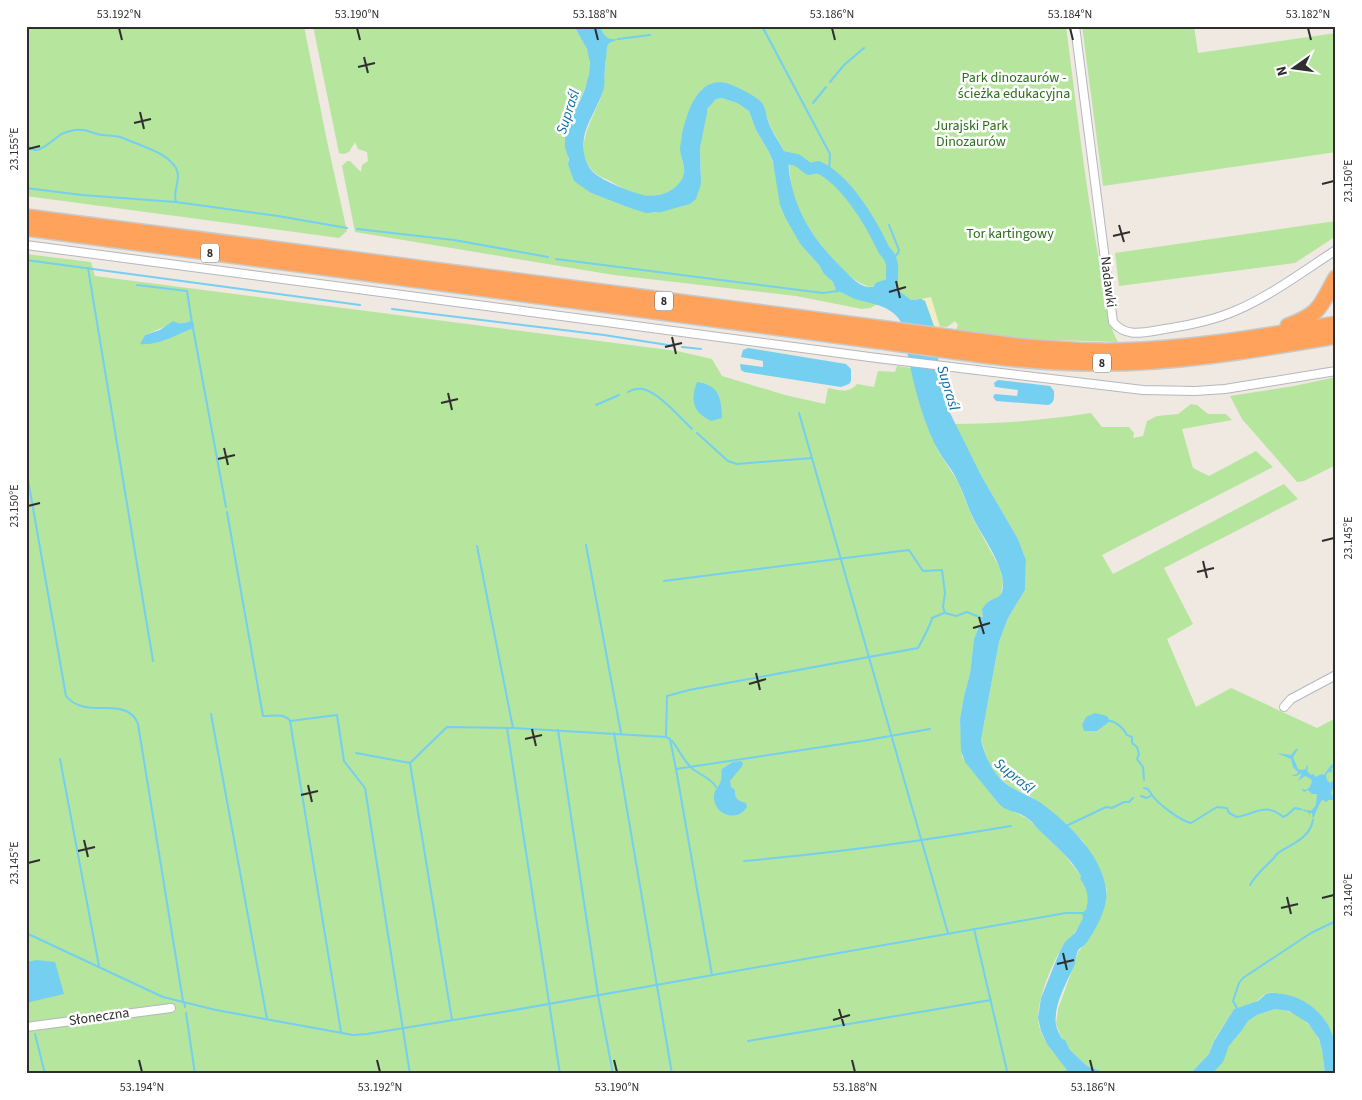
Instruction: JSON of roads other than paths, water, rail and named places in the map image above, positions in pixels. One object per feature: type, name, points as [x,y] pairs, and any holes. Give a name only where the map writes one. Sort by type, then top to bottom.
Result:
[{"type":"highway","name":"8","points":[[26,217],[871,334]]},
{"type":"highway","name":"8","points":[[26,228],[964,346],[1067,363],[1154,362],[1218,356],[1336,336]]},
{"type":"highway","points":[[1256,337],[1295,324],[1316,313],[1326,299],[1336,278]]},
{"type":"highway","name":"8","points":[[964,346],[1114,351],[1190,346],[1336,324]]},
{"type":"street","name":"Nadawki","points":[[1075,26],[1113,322],[1119,329],[1126,332],[1144,332],[1182,326],[1220,316],[1256,301],[1336,250]]},
{"type":"street","points":[[26,245],[877,358],[1143,390],[1195,391],[1243,387],[1336,371]]},
{"type":"street","points":[[1284,707],[1291,699],[1336,674]]},
{"type":"street","name":"Słoneczna","points":[[26,1027],[171,1008]]},
{"type":"water","points":[[574,26],[599,26],[606,37],[619,39],[609,43],[607,47],[604,88],[585,133],[583,145],[585,157],[594,173],[617,186],[643,195],[658,195],[673,189],[683,178],[684,174],[680,149],[682,134],[690,107],[695,98],[708,85],[716,83],[730,84],[760,100],[763,105],[772,130],[789,158],[789,170],[797,204],[817,240],[826,251],[856,282],[867,287],[873,287],[877,282],[886,279],[890,268],[889,260],[894,259],[894,272],[898,279],[898,290],[911,300],[921,299],[925,301],[934,326],[942,391],[948,409],[982,477],[1018,539],[1026,560],[1025,590],[1008,618],[999,642],[981,740],[992,768],[1002,780],[1007,785],[1041,803],[1062,820],[1082,840],[1098,864],[1103,876],[1106,889],[1104,909],[1091,936],[1078,951],[1075,964],[1059,1002],[1056,1025],[1062,1039],[1065,1040],[1070,1050],[1087,1066],[1109,1074],[1070,1074],[1047,1044],[1038,1018],[1041,998],[1060,951],[1065,942],[1075,933],[1083,918],[1082,913],[1086,910],[1087,894],[1085,886],[1080,879],[1081,876],[1067,857],[1030,821],[999,804],[965,762],[961,751],[960,719],[970,674],[974,639],[983,616],[982,609],[989,601],[1000,595],[1003,582],[996,559],[974,520],[956,478],[931,435],[919,403],[901,322],[897,316],[887,309],[836,291],[833,282],[824,274],[819,265],[801,245],[780,205],[773,162],[769,152],[756,130],[749,111],[737,103],[722,98],[716,99],[708,108],[700,148],[701,184],[696,199],[690,204],[661,212],[646,213],[591,193],[574,181],[568,164],[565,134],[574,109],[585,89],[590,63],[587,49]]},
{"type":"water","points":[[173,321],[184,323],[192,321],[194,328],[161,341],[140,344],[145,335],[160,330]]},
{"type":"water","points":[[748,348],[846,364],[851,369],[851,381],[849,384],[841,387],[744,372],[741,370],[740,364],[763,367],[763,361],[741,357],[743,350]]},
{"type":"water","points":[[998,380],[1050,386],[1054,391],[1053,401],[1048,405],[996,401],[993,397],[995,394],[1017,396],[1018,390],[995,387],[994,383]]},
{"type":"water","points":[[697,382],[710,386],[717,393],[721,404],[722,418],[711,421],[697,410],[694,395]]},
{"type":"water","points":[[1095,713],[1107,716],[1110,721],[1097,731],[1084,731],[1082,725],[1086,717]]},
{"type":"water","points":[[1298,749],[1293,757],[1298,769],[1306,769],[1307,764],[1307,771],[1311,775],[1314,774],[1315,777],[1324,775],[1331,765],[1336,763],[1331,770],[1333,770],[1330,773],[1329,771],[1326,775],[1330,783],[1336,776],[1336,782],[1331,793],[1335,800],[1328,800],[1327,802],[1322,800],[1313,820],[1312,813],[1310,813],[1309,817],[1309,813],[1299,809],[1311,811],[1316,805],[1317,794],[1312,794],[1308,790],[1304,792],[1301,788],[1305,790],[1309,788],[1312,782],[1311,779],[1305,776],[1298,781],[1302,773],[1291,776],[1298,772],[1293,767],[1291,759],[1277,753],[1291,755]]},
{"type":"water","points":[[742,761],[743,765],[730,781],[731,787],[735,790],[736,797],[746,803],[747,807],[743,812],[733,816],[728,815],[719,810],[716,805],[715,793],[721,779],[722,769],[733,762]]},
{"type":"water","points":[[37,960],[55,962],[64,994],[26,1003],[26,962]]},
{"type":"water","points":[[1270,993],[1292,996],[1302,1000],[1319,1013],[1326,1022],[1335,1043],[1336,1074],[1325,1074],[1319,1039],[1308,1023],[1289,1011],[1275,1009],[1257,1015],[1248,1021],[1229,1046],[1223,1062],[1212,1074],[1190,1074],[1209,1054],[1214,1041],[1234,1009],[1258,1001]]},
{"type":"waterway","points":[[762,26],[830,154],[829,173]]},
{"type":"waterway","points":[[618,39],[650,35]]},
{"type":"waterway","points":[[830,82],[844,65],[864,48]]},
{"type":"waterway","points":[[813,103],[826,87]]},
{"type":"waterway","points":[[26,143],[30,148],[38,150],[63,133],[78,130],[120,137],[149,148],[172,163],[178,172],[175,194],[176,202],[347,228]]},
{"type":"waterway","points":[[778,156],[797,160],[809,169],[818,167],[838,181],[856,202],[890,257],[892,276]]},
{"type":"waterway","points":[[26,188],[82,195],[176,202]]},
{"type":"waterway","points":[[889,225],[899,250],[892,260]]},
{"type":"waterway","points":[[357,229],[454,240],[548,257]]},
{"type":"waterway","points":[[556,259],[823,293],[838,291]]},
{"type":"waterway","points":[[26,260],[360,305]]},
{"type":"waterway","points":[[88,268],[153,661]]},
{"type":"waterway","points":[[137,285],[187,291],[192,323]]},
{"type":"waterway","points":[[392,309],[604,335],[674,346]]},
{"type":"waterway","points":[[193,328],[226,507]]},
{"type":"waterway","points":[[682,347],[701,349]]},
{"type":"waterway","points":[[628,392],[633,389],[649,391],[669,406],[692,429]]},
{"type":"waterway","points":[[596,405],[619,395]]},
{"type":"waterway","points":[[799,413],[948,933]]},
{"type":"waterway","points":[[697,433],[728,461],[737,464],[812,458]]},
{"type":"waterway","points":[[26,468],[66,696],[74,703],[84,707],[125,710],[133,715],[138,724],[183,1001]]},
{"type":"waterway","points":[[227,512],[263,716],[282,716],[290,721],[341,1032]]},
{"type":"waterway","points":[[586,545],[621,733]]},
{"type":"waterway","points":[[477,546],[513,728]]},
{"type":"waterway","points":[[664,581],[909,550],[923,571],[942,570],[945,593],[943,607],[945,613],[956,616],[967,612],[984,619]]},
{"type":"waterway","points":[[666,737],[667,696],[689,690],[918,648],[932,618],[944,613]]},
{"type":"waterway","points":[[211,714],[267,1019]]},
{"type":"waterway","points":[[290,721],[337,715],[344,761],[365,788],[410,1074]]},
{"type":"waterway","points":[[1110,721],[1118,724],[1127,735],[1132,737],[1132,743],[1137,747],[1139,754],[1137,759],[1143,767],[1144,780]]},
{"type":"waterway","points":[[410,763],[447,727],[513,728],[666,737],[670,739],[676,769],[930,729]]},
{"type":"waterway","points":[[507,728],[560,1074]]},
{"type":"waterway","points":[[558,730],[598,995],[613,1074]]},
{"type":"waterway","points":[[614,733],[672,1074]]},
{"type":"waterway","points":[[672,741],[691,767],[709,779],[716,787]]},
{"type":"waterway","points":[[356,753],[410,763],[452,1020]]},
{"type":"waterway","points":[[60,759],[99,966]]},
{"type":"waterway","points":[[676,769],[712,975]]},
{"type":"waterway","points":[[1144,788],[1148,789],[1152,795]]},
{"type":"waterway","points":[[1141,796],[1147,798],[1152,795],[1170,812],[1191,823],[1217,807],[1227,808],[1229,813],[1237,817],[1260,810],[1271,810],[1283,817],[1295,808],[1300,809]]},
{"type":"waterway","points":[[1066,826],[1106,807],[1112,808],[1124,802],[1129,802],[1133,798]]},
{"type":"waterway","points":[[1250,885],[1277,853],[1304,836],[1313,820]]},
{"type":"waterway","points":[[744,861],[878,846],[1011,826]]},
{"type":"waterway","points":[[26,933],[163,997],[216,1010],[353,1035],[503,1012],[1066,913],[1085,913]]},
{"type":"waterway","points":[[1237,1008],[1233,1001],[1239,983],[1243,978],[1311,933],[1336,921]]},
{"type":"waterway","points":[[974,929],[1007,1071]]},
{"type":"waterway","points":[[748,1041],[991,1000]]},
{"type":"waterway","points":[[184,1002],[185,1007]]},
{"type":"waterway","points":[[186,1013],[195,1074]]},
{"type":"waterway","points":[[35,1034],[45,1074]]},
{"type":"waterway","points":[[1049,1074],[1071,1071]]},
{"type":"waterway","points":[[199,1074],[209,1074]]},
{"type":"park label","name":"Park dinozaurów - ścieżka edukacyjna","points":[[1014,86]]},
{"type":"park label","name":"Jurajski Park Dinozaurów","points":[[971,134]]},
{"type":"park label","name":"Tor kartingowy","points":[[1010,234]]},
{"type":"water label","name":"Supraśl","points":[[568,112]]},
{"type":"water label","name":"Supraśl","points":[[948,388]]},
{"type":"water label","name":"Supraśl","points":[[1014,776]]}]
